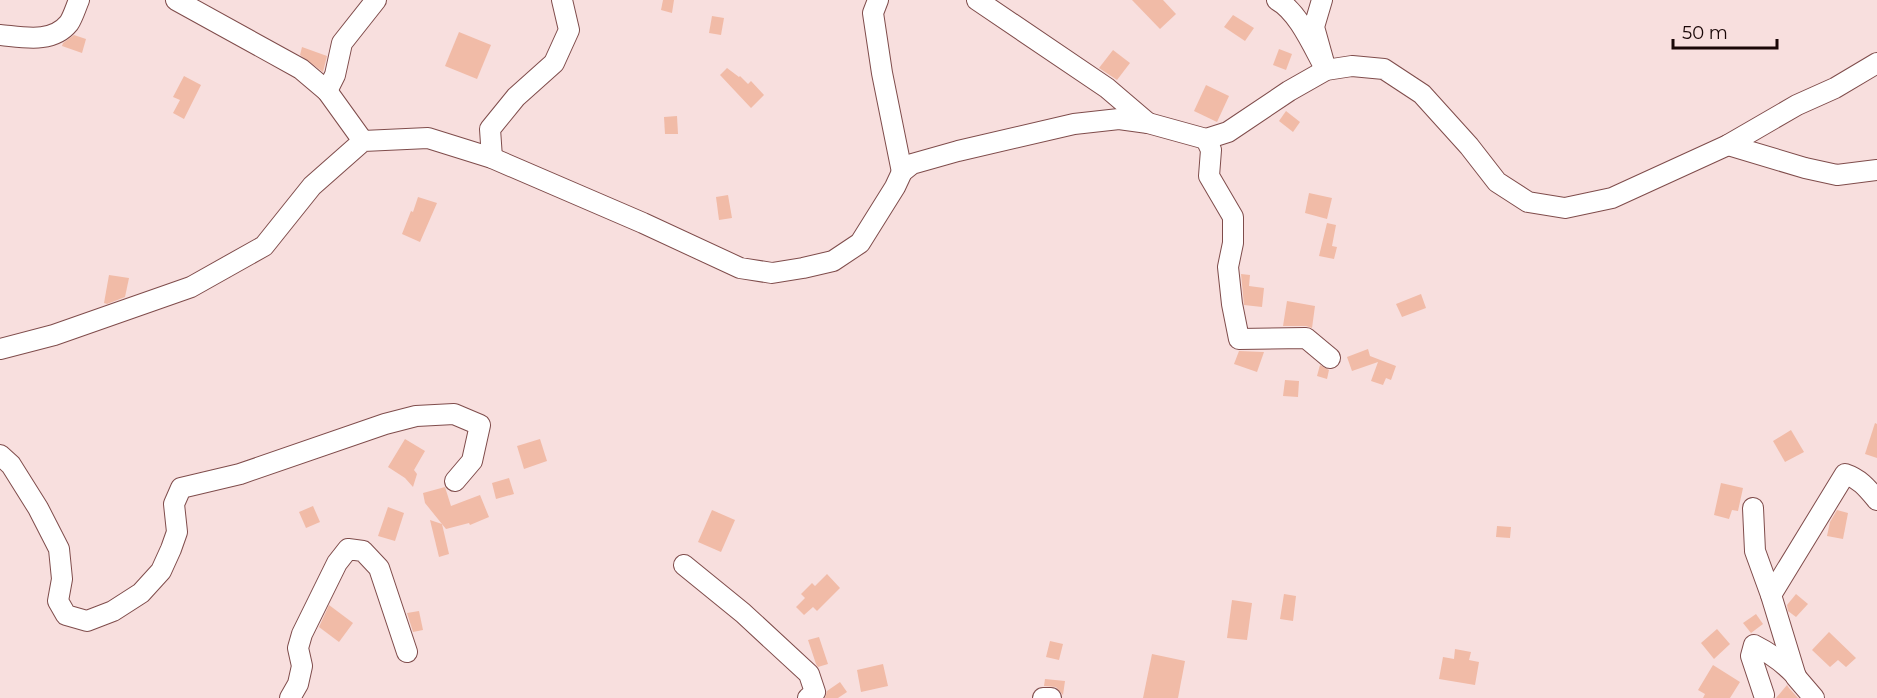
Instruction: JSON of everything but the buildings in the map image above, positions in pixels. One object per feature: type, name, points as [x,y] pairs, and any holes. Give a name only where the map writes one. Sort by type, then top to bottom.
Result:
[{"type":"street","points":[[0,35],[42,39],[54,34],[69,23],[78,0]]},
{"type":"street","points":[[176,0],[301,69],[327,91],[363,141]]},
{"type":"street","points":[[327,91],[335,75],[342,43],[376,0]]},
{"type":"street","points":[[492,158],[490,129],[516,97],[554,63],[569,30],[562,0]]},
{"type":"street","points":[[878,0],[873,13],[882,73],[902,172]]},
{"type":"street","points":[[976,0],[1107,88],[1148,123]]},
{"type":"street","points":[[1277,0],[1285,4],[1302,27],[1326,70]]},
{"type":"street","points":[[1322,0],[1314,27],[1326,70]]},
{"type":"street","points":[[0,349],[54,335],[191,287],[264,246],[312,186],[363,141],[428,138],[492,158],[643,223],[740,268],[772,273],[832,261],[860,243],[902,172],[912,164],[1074,124],[1119,119],[1148,123],[1206,139],[1228,132],[1289,91],[1326,70],[1352,66],[1384,69],[1422,94],[1469,146],[1497,182],[1528,202],[1565,208],[1612,198],[1728,144],[1797,105],[1835,88],[1877,63]]},
{"type":"street","points":[[1206,139],[1211,150],[1209,176],[1233,217],[1233,243],[1228,267],[1239,339],[1306,338],[1330,358]]},
{"type":"street","points":[[1728,144],[1805,168],[1837,175],[1877,170]]},
{"type":"street","points":[[0,455],[11,465],[38,508],[59,549],[62,579],[58,601],[66,615],[87,621],[113,611],[141,593],[161,571],[177,532],[174,504],[181,488],[240,474],[386,424],[416,416],[453,414],[480,425],[472,461],[455,482]]},
{"type":"street","points":[[1771,594],[1845,474],[1865,484],[1877,500]]},
{"type":"street","points":[[1753,508],[1755,551],[1771,594],[1796,677]]},
{"type":"street","points":[[290,698],[298,684],[302,666],[298,648],[302,634],[337,563],[348,549],[363,551],[379,568],[407,652]]},
{"type":"street","points":[[684,565],[743,613],[809,674],[815,692],[808,698]]},
{"type":"street","points":[[1764,695],[1750,657],[1754,645],[1768,652],[1790,669],[1814,698]]},
{"type":"street","points":[[1043,698],[1051,698]]}]
